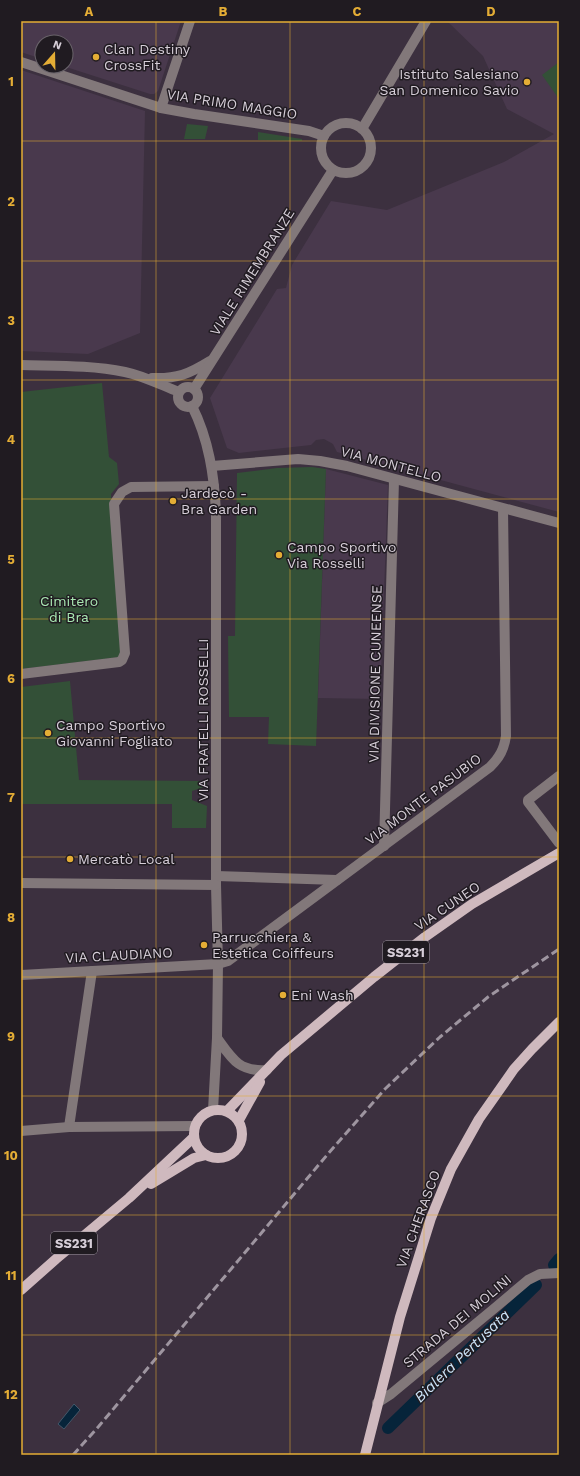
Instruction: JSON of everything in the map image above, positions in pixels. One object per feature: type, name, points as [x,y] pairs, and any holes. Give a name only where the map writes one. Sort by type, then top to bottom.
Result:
[{"type":"main road","name":"VIA CUNEO","points":[[227,1111],[299,1038],[425,937],[472,904],[559,853]]},
{"type":"main road","name":"VIA CHERASCO","points":[[365,1455],[400,1317],[431,1218],[451,1169],[479,1119],[514,1069],[559,1022]]},
{"type":"main road","name":"VIA CUNEO","points":[[239,1120],[267,1070]]},
{"type":"main road","points":[[213,1110],[227,1111],[239,1120],[243,1134],[242,1141],[239,1148],[228,1157],[213,1158],[206,1155],[196,1144],[194,1137],[195,1126],[202,1116],[213,1110]]},
{"type":"main road","name":"SS231","points":[[21,1290],[56,1258],[129,1198],[194,1137]]},
{"type":"main road","name":"SS231","points":[[129,1198],[182,1164],[194,1158],[206,1155]]},
{"type":"street","points":[[161,108],[190,21]]},
{"type":"street","points":[[362,129],[426,21]]},
{"type":"street","name":"VIA PRIMO MAGGIO","points":[[21,62],[161,108],[309,131],[324,136]]},
{"type":"street","points":[[344,123],[352,124],[362,129],[370,138],[371,154],[368,161],[363,167],[356,171],[348,173],[333,170],[323,159],[321,143],[324,136],[336,125],[344,123]]},
{"type":"street","name":"VIALE RIMEMBRANZE","points":[[194,389],[333,170]]},
{"type":"street","points":[[145,377],[180,377],[192,372],[213,359]]},
{"type":"street","points":[[21,365],[103,368],[145,377],[179,392]]},
{"type":"street","points":[[187,387],[194,389],[198,398],[194,404],[186,407],[180,404],[178,398],[179,392],[187,387]]},
{"type":"street","name":"VIA FRATELLI ROSSELLI","points":[[192,406],[199,421],[212,466],[216,512],[216,880],[218,964],[217,1038],[213,1110]]},
{"type":"street","name":"VIA MONTELLO","points":[[212,466],[298,459],[320,461],[341,465],[559,523]]},
{"type":"street","name":"VIA DIVISIONE CUNEENSE","points":[[384,846],[394,480]]},
{"type":"street","points":[[21,674],[119,662],[122,660],[125,653],[114,504],[122,492],[131,487],[214,486]]},
{"type":"street","name":"VIA MONTE PASUBIO","points":[[218,964],[228,960],[490,767],[504,750],[506,728],[504,509]]},
{"type":"street","points":[[559,776],[528,800],[559,843]]},
{"type":"street","points":[[21,883],[337,880]]},
{"type":"street","name":"VIA CLAUDIANO","points":[[21,975],[218,964]]},
{"type":"street","points":[[69,1127],[92,971]]},
{"type":"street","points":[[217,1038],[237,1063],[248,1070],[267,1070]]},
{"type":"street","points":[[21,1131],[69,1127],[195,1126]]},
{"type":"street","name":"STRADA DEI MOLINI","points":[[377,1403],[391,1394],[528,1280],[540,1274],[559,1273]]},
{"type":"shaded area","points":[[21,21],[181,21],[158,91],[154,94],[74,70],[74,34],[34,34],[34,56],[21,52]]},
{"type":"shaded area","points":[[447,21],[559,21],[559,512],[337,452],[333,444],[324,439],[316,440],[311,445],[239,453],[227,448],[210,398],[277,289],[286,288],[292,265],[331,201],[387,210],[504,162],[554,134],[507,109],[483,56]]},
{"type":"shaded area","points":[[21,70],[145,111],[140,333],[88,354],[21,351]]},
{"type":"shaded area","points":[[326,469],[388,485],[380,699],[318,698]]},
{"type":"green space","points":[[559,62],[559,99],[542,75]]},
{"type":"green space","points":[[187,124],[208,126],[205,139],[184,139]]},
{"type":"green space","points":[[258,132],[302,139],[302,141],[258,140]]},
{"type":"green space","name":"Cimitero di Bra","points":[[102,383],[109,457],[117,463],[119,484],[111,494],[121,657],[21,669],[21,392]]},
{"type":"green space","name":"Campo Sportivo Via Rosselli","points":[[312,467],[326,469],[316,746],[268,744],[269,717],[229,717],[228,636],[235,636],[237,473],[277,468]]},
{"type":"green space","name":"Campo Sportivo Giovanni Fogliato","points":[[70,681],[79,780],[207,781],[207,786],[192,791],[192,800],[207,806],[206,828],[172,828],[172,804],[21,804],[21,687]]},
{"type":"water","points":[[74,1404],[80,1410],[64,1429],[58,1424]]},
{"type":"waterway","name":"Bialera Pertusata","points":[[554,1265],[559,1259]]},
{"type":"waterway","name":"Bialera Pertusata","points":[[388,1428],[536,1285]]},
{"type":"railway","points":[[73,1455],[327,1155],[385,1089],[440,1037],[488,997],[559,949]]},
{"type":"place","name":"Clan Destiny CrossFit","points":[[96,57]]},
{"type":"place","name":"Istituto Salesiano San Domenico Savio","points":[[527,82]]},
{"type":"place","name":"Jardecò - Bra Garden","points":[[173,501]]},
{"type":"place","name":"Campo Sportivo Via Rosselli","points":[[279,555]]},
{"type":"place","name":"Campo Sportivo Giovanni Fogliato","points":[[48,733]]},
{"type":"place","name":"Mercatò Local","points":[[70,859]]},
{"type":"place","name":"Parrucchiera & Estetica Coiffeurs","points":[[204,945]]},
{"type":"place","name":"Eni Wash","points":[[283,995]]}]
